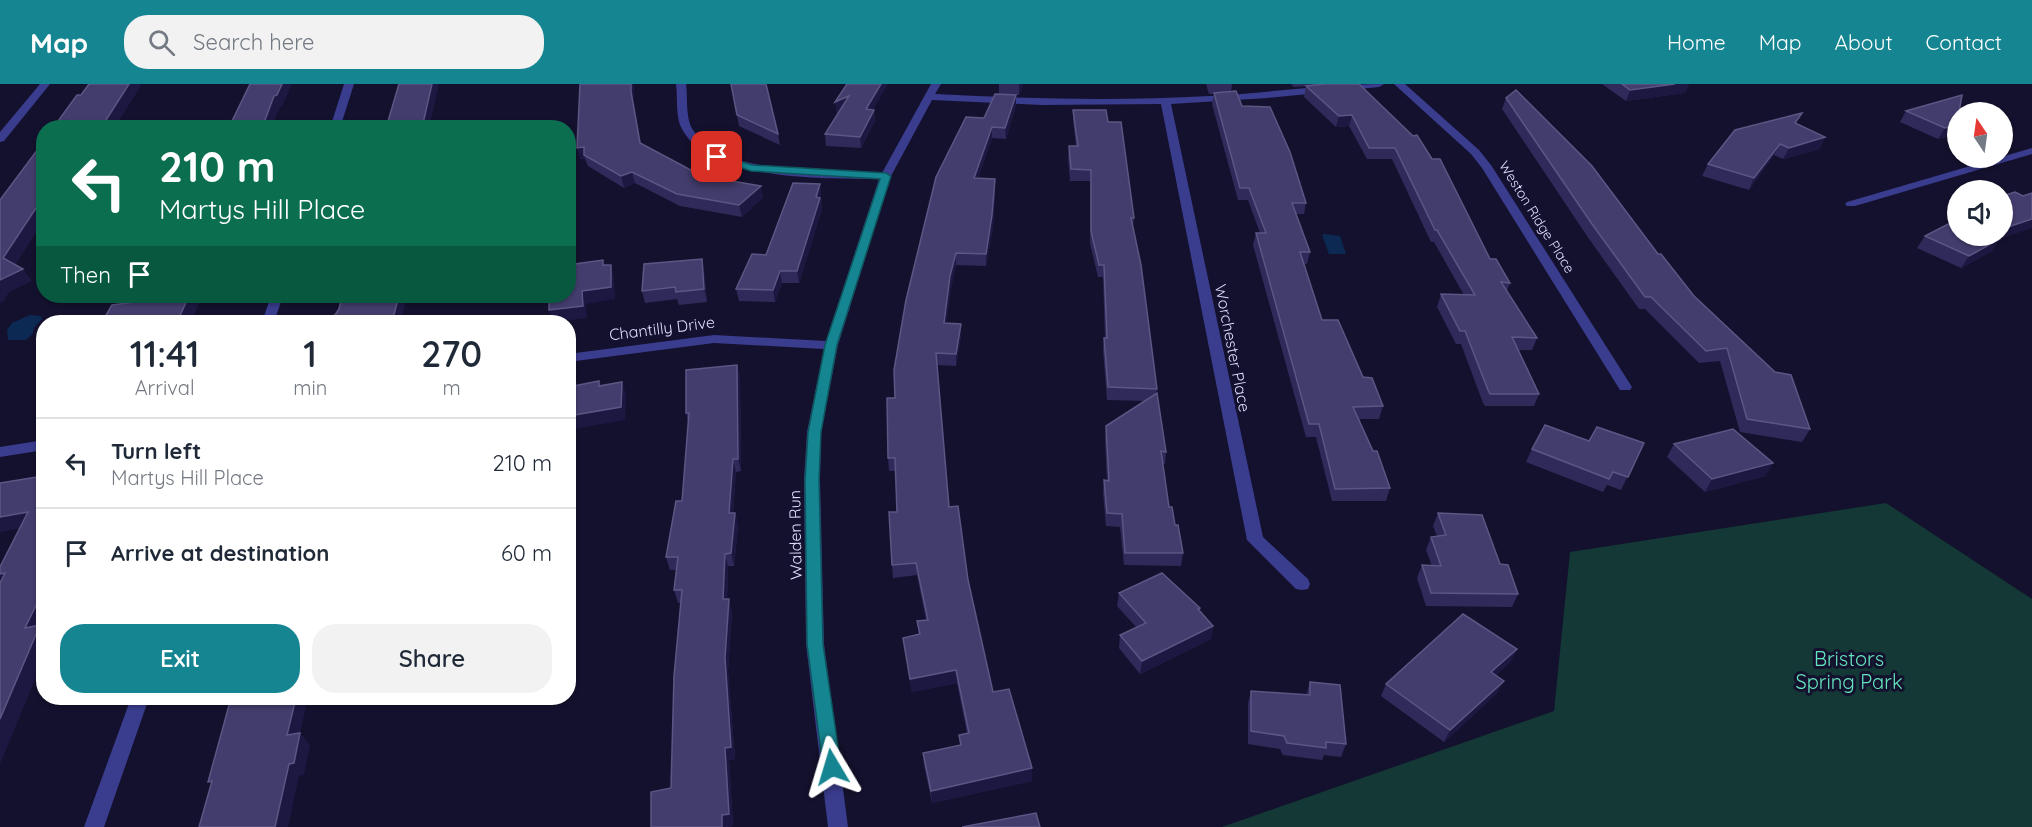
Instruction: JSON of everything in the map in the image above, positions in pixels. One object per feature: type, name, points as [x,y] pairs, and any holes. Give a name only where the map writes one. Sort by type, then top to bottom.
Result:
[{"type":"street","points":[[0,139],[45,84]]},
{"type":"street","points":[[338,120],[349,84]]},
{"type":"street","points":[[681,84],[687,129],[698,144],[717,157],[751,168],[886,176]]},
{"type":"street","points":[[933,90],[1030,103],[1280,95],[1379,84]]},
{"type":"street","name":"Weston Ridge Place","points":[[1399,84],[1475,152],[1487,167],[1624,387]]},
{"type":"street","name":"Walden Run","points":[[838,827],[815,644],[812,480],[814,432],[831,345],[886,176],[933,90]]},
{"type":"street","name":"Worchester Place","points":[[1165,100],[1255,540],[1302,584]]},
{"type":"street","points":[[1851,204],[2032,151]]},
{"type":"street","name":"Chantilly Drive","points":[[576,357],[714,339],[831,345]]},
{"type":"street","points":[[0,452],[36,446]]},
{"type":"street","points":[[94,827],[138,705]]},
{"type":"green space","name":"Bristors Spring Park","points":[[1886,503],[2032,599],[2032,827],[1222,827],[1554,711],[1570,552]]},
{"type":"water","points":[[1322,235],[1340,236],[1346,254],[1329,254]]},
{"type":"water","points":[[30,315],[36,316],[36,326],[26,340],[8,340],[7,330],[12,323]]},
{"type":"building","points":[[89,84],[129,84],[106,120],[59,120],[77,95],[81,95]]},
{"type":"building","points":[[250,84],[282,84],[277,95],[274,96],[265,120],[232,120]]},
{"type":"building","points":[[399,84],[432,84],[424,120],[388,120]]},
{"type":"building","points":[[580,84],[631,84],[640,143],[702,176],[761,186],[739,205],[677,194],[632,172],[621,176],[584,155],[584,147],[577,148]]},
{"type":"building","points":[[731,84],[766,84],[778,134],[737,115]]},
{"type":"building","points":[[847,84],[881,84],[866,109],[874,110],[860,137],[825,134],[849,96],[835,102]]},
{"type":"building","points":[[1359,84],[1413,136],[1417,135],[1432,159],[1440,159],[1490,259],[1496,259],[1510,283],[1501,282],[1537,338],[1512,337],[1539,394],[1490,394],[1465,331],[1460,331],[1441,294],[1475,295],[1435,230],[1395,148],[1369,148],[1352,115],[1339,116],[1306,86]]},
{"type":"building","points":[[1622,84],[1675,84],[1630,90]]},
{"type":"building","points":[[1516,90],[1592,166],[1658,254],[1661,254],[1694,296],[1775,372],[1791,375],[1810,429],[1747,419],[1727,348],[1706,351],[1651,297],[1645,297],[1506,98]]},
{"type":"building","points":[[1236,91],[1242,106],[1270,107],[1290,152],[1306,203],[1292,203],[1310,252],[1300,252],[1322,320],[1338,320],[1363,377],[1372,378],[1383,406],[1353,407],[1373,451],[1377,451],[1390,488],[1335,489],[1319,424],[1309,424],[1256,233],[1266,233],[1249,188],[1240,188],[1214,93]]},
{"type":"building","points":[[995,94],[1016,95],[1005,128],[992,127],[974,178],[995,179],[986,254],[956,253],[950,276],[944,323],[961,324],[956,354],[936,353],[949,507],[958,506],[968,580],[993,692],[1009,689],[1032,768],[931,791],[923,753],[961,745],[959,735],[969,733],[956,670],[910,679],[903,638],[920,634],[917,621],[928,620],[916,563],[892,565],[889,512],[897,512],[895,458],[888,458],[887,398],[895,398],[894,370],[906,300],[936,177],[966,117],[984,118]]},
{"type":"building","points":[[1962,95],[1961,102],[1947,102],[1947,127],[1906,111]]},
{"type":"building","points":[[1073,110],[1106,110],[1108,122],[1121,122],[1134,218],[1131,218],[1141,265],[1157,389],[1108,387],[1104,338],[1107,338],[1104,265],[1099,265],[1091,231],[1091,170],[1071,169],[1069,146],[1078,146]]},
{"type":"building","points":[[1802,113],[1795,123],[1825,137],[1789,148],[1780,144],[1754,178],[1708,164],[1735,130]]},
{"type":"building","points":[[36,152],[36,208],[3,258],[23,269],[0,280],[0,200]]},
{"type":"building","points":[[793,183],[820,184],[816,197],[820,198],[797,271],[780,271],[773,290],[736,289],[752,254],[766,255]]},
{"type":"building","points":[[2013,193],[2023,196],[2032,193],[2032,219],[2013,225]]},
{"type":"building","points":[[1947,225],[1947,246],[1925,236]]},
{"type":"building","points":[[1947,246],[1987,246],[1969,256]]},
{"type":"building","points":[[702,259],[704,289],[676,292],[675,287],[642,291],[644,264]]},
{"type":"building","points":[[603,260],[603,265],[611,265],[611,287],[582,291],[583,306],[549,310],[549,303],[576,303],[576,264]]},
{"type":"building","points":[[186,303],[180,315],[106,315],[112,305]]},
{"type":"building","points":[[340,303],[397,303],[394,315],[335,315]]},
{"type":"building","points":[[737,365],[738,459],[733,459],[729,513],[735,513],[731,553],[725,554],[723,599],[729,599],[725,658],[731,747],[725,748],[729,814],[722,815],[722,827],[651,827],[651,792],[671,788],[674,676],[682,590],[674,590],[678,557],[666,557],[676,501],[682,501],[689,413],[686,413],[686,370]]},
{"type":"building","points":[[599,381],[599,386],[622,382],[621,407],[576,415],[576,385]]},
{"type":"building","points":[[1157,393],[1166,452],[1161,451],[1169,507],[1172,507],[1175,525],[1178,525],[1183,553],[1125,553],[1122,514],[1107,513],[1104,480],[1109,481],[1106,426]]},
{"type":"building","points":[[1545,425],[1589,441],[1597,427],[1644,443],[1628,477],[1613,472],[1609,479],[1532,449]]},
{"type":"building","points":[[1733,429],[1773,463],[1712,479],[1674,444]]},
{"type":"building","points":[[36,477],[36,605],[25,628],[36,626],[36,634],[0,719],[0,583],[5,573],[0,574],[0,567],[28,512],[0,517],[0,483]]},
{"type":"building","points":[[1438,513],[1482,515],[1500,564],[1508,565],[1518,594],[1431,593],[1422,565],[1441,566],[1431,537],[1446,535]]},
{"type":"building","points":[[1162,573],[1200,608],[1198,609],[1213,626],[1142,661],[1120,635],[1146,623],[1119,593]]},
{"type":"building","points":[[1463,614],[1517,649],[1491,672],[1504,681],[1450,730],[1386,684]]},
{"type":"building","points":[[1310,682],[1340,685],[1346,744],[1326,742],[1326,748],[1287,743],[1284,736],[1251,731],[1251,691],[1310,695]]},
{"type":"building","points":[[229,705],[294,705],[287,735],[300,733],[294,763],[289,764],[275,827],[199,827],[212,781],[208,782]]},
{"type":"building","points":[[1036,813],[1040,827],[962,827]]},
{"type":"route","points":[[717,157],[751,168],[886,176],[831,345],[814,432],[812,480],[815,644],[832,767]]}]
